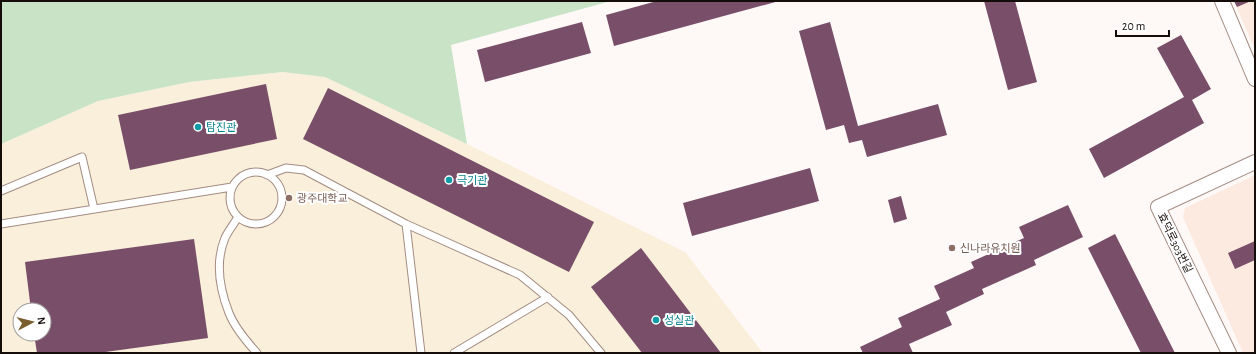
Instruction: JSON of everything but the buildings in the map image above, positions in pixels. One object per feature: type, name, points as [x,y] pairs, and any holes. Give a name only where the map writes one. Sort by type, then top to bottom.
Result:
[{"type":"street","points":[[1222,1],[1255,79]]},
{"type":"street","name":"효덕로303번길","points":[[1229,353],[1158,207],[1255,162]]},
{"type":"lane","points":[[1,191],[82,156],[94,209]]},
{"type":"lane","points":[[266,175],[286,168],[304,170],[406,224],[520,274],[569,315],[601,353]]},
{"type":"lane","points":[[259,173],[266,175],[273,179],[278,186],[281,194],[281,202],[276,213],[268,221],[260,224],[245,222],[238,217],[230,203],[232,187],[243,175],[259,173]]},
{"type":"lane","points":[[1,224],[232,187]]},
{"type":"lane","points":[[238,217],[225,238],[220,257],[220,282],[229,314],[246,341],[257,353]]},
{"type":"lane","points":[[406,224],[421,353]]},
{"type":"lane","points":[[454,353],[548,297]]},
{"type":"shaded area","points":[[1234,1],[1255,1],[1255,50]]},
{"type":"shaded area","name":"광주대학교","points":[[283,72],[325,77],[467,144],[685,252],[763,353],[1,353],[1,144],[98,101],[189,82]]},
{"type":"shaded area","points":[[1255,175],[1255,353],[1243,353],[1183,217],[1185,208]]},
{"type":"green space","points":[[1,1],[611,1],[451,45],[467,144],[325,77],[283,72],[189,82],[98,101],[1,144]]},
{"type":"place","name":"탐진관","points":[[198,127]]},
{"type":"place","name":"극기관","points":[[449,180]]},
{"type":"place","name":"광주대학교","points":[[289,198]]},
{"type":"place","name":"신나라유치원","points":[[952,248]]},
{"type":"place","name":"성실관","points":[[656,320]]}]
